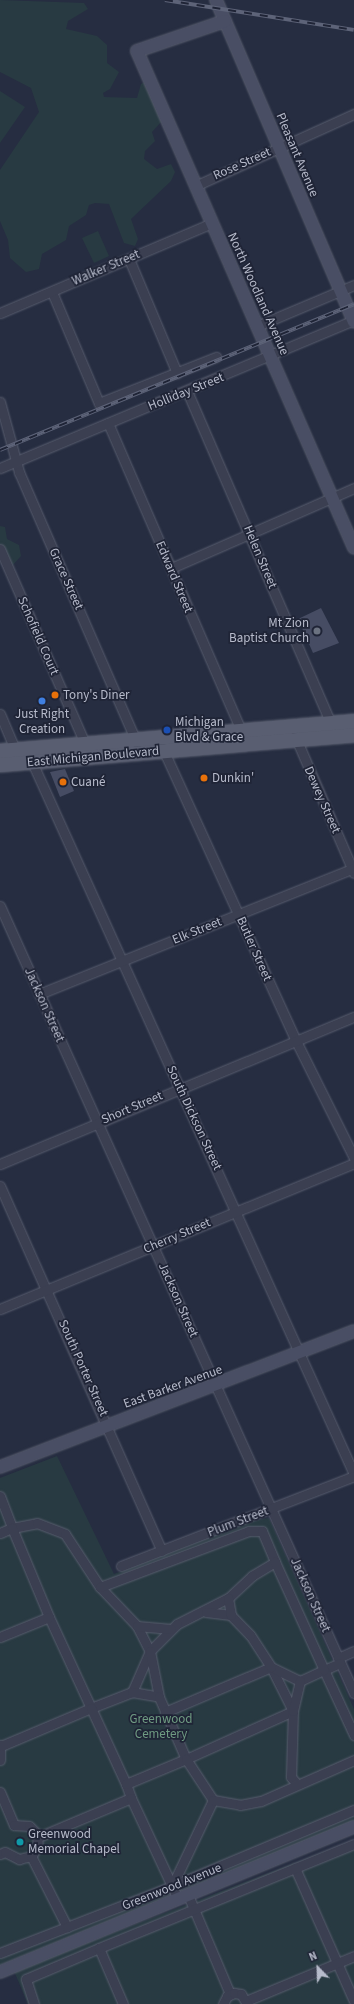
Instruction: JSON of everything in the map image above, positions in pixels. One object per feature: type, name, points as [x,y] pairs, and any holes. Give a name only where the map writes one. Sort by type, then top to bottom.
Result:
[{"type":"main road","name":"East Michigan Boulevard","points":[[0,765],[32,762],[137,746],[295,733],[331,723],[354,721]]},
{"type":"main road","name":"East Michigan Boulevard","points":[[162,744],[240,731],[354,735]]},
{"type":"main road","name":"East Michigan Boulevard","points":[[0,751],[85,744],[137,746]]},
{"type":"street","name":"Pleasant Avenue","points":[[216,0],[354,321]]},
{"type":"street","name":"North Woodland Avenue","points":[[225,22],[137,51],[354,548]]},
{"type":"street","name":"Rose Street","points":[[196,186],[354,114]]},
{"type":"street","name":"Walker Street","points":[[0,312],[52,292],[212,224]]},
{"type":"street","points":[[129,258],[177,373]]},
{"type":"street","points":[[257,326],[354,285]]},
{"type":"street","name":"Holliday Street","points":[[52,292],[99,403],[216,357]]},
{"type":"street","name":"Holliday Street","points":[[0,468],[354,321]]},
{"type":"street","name":"Helen Street","points":[[187,391],[331,723]]},
{"type":"street","name":"Grace Street","points":[[0,402],[16,461],[137,746]]},
{"type":"street","name":"Edward Street","points":[[108,423],[240,731]]},
{"type":"street","points":[[171,568],[354,488]]},
{"type":"street","name":"Schofield Court","points":[[0,550],[85,744]]},
{"type":"street","points":[[0,714],[15,750]]},
{"type":"street","name":"Dewey Street","points":[[295,733],[353,870]]},
{"type":"street","name":"Butler Street","points":[[162,744],[296,1041],[354,1158]]},
{"type":"street","name":"South Dickson Street","points":[[32,762],[300,1352],[354,1475]]},
{"type":"street","name":"Elk Street","points":[[39,994],[353,870]]},
{"type":"street","name":"Jackson Street","points":[[0,906],[354,1693]]},
{"type":"street","name":"Short Street","points":[[0,1164],[97,1122],[354,1017]]},
{"type":"street","name":"Cherry Street","points":[[0,1309],[354,1163]]},
{"type":"street","name":"South Porter Street","points":[[0,1186],[49,1290],[162,1551]]},
{"type":"street","name":"East Barker Avenue","points":[[0,1467],[216,1386],[354,1331]]},
{"type":"street","name":"Plum Street","points":[[122,1566],[354,1475]]},
{"type":"street","points":[[0,1496],[49,1617],[92,1708],[131,1798],[172,1886],[194,1908],[230,1994]]},
{"type":"street","points":[[0,1533],[12,1528],[41,1524],[65,1534],[100,1587],[137,1626],[150,1651],[159,1697],[165,1712],[186,1759],[214,1800],[240,1805],[261,1801],[354,1760]]},
{"type":"street","points":[[100,1587],[256,1529],[262,1531],[354,1735]]},
{"type":"street","points":[[132,1692],[150,1651],[170,1629],[206,1612],[228,1598],[252,1576],[275,1562]]},
{"type":"street","points":[[228,1598],[231,1615],[254,1640],[272,1667],[293,1710]]},
{"type":"street","points":[[206,1612],[231,1615]]},
{"type":"street","points":[[0,1637],[49,1617]]},
{"type":"street","points":[[137,1626],[170,1629]]},
{"type":"street","points":[[300,1681],[324,1670],[354,1651]]},
{"type":"street","points":[[165,1712],[272,1667],[300,1681]]},
{"type":"street","points":[[275,1794],[290,1777],[293,1710],[300,1681]]},
{"type":"street","points":[[0,1760],[0,1746],[132,1692],[159,1697]]},
{"type":"street","points":[[126,1784],[186,1759],[293,1710]]},
{"type":"street","points":[[290,1777],[297,1784]]},
{"type":"street","points":[[0,1792],[14,1825],[30,1826],[38,1837],[38,1847],[31,1856],[19,1859],[5,1852],[0,1854]]},
{"type":"street","points":[[38,1837],[131,1798]]},
{"type":"street","points":[[172,1886],[214,1800]]},
{"type":"street","points":[[0,1953],[172,1886],[354,1810]]},
{"type":"street","name":"Greenwood Avenue","points":[[0,1972],[354,1828]]},
{"type":"street","points":[[34,2004],[26,1980],[194,1908],[354,1844]]},
{"type":"street","points":[[31,1856],[67,1927]]},
{"type":"street","points":[[295,1868],[354,2000]]},
{"type":"street","points":[[99,1948],[123,2004]]},
{"type":"street","points":[[230,1994],[241,1994],[246,2002],[354,1956]]},
{"type":"street","points":[[223,2004],[230,1994]]},
{"type":"green space","points":[[0,0],[84,3],[88,9],[68,21],[66,29],[97,36],[107,45],[107,63],[119,72],[110,89],[103,93],[104,97],[137,98],[141,84],[145,82],[162,121],[152,132],[155,141],[145,151],[144,159],[157,169],[171,164],[175,172],[171,181],[131,219],[138,239],[135,246],[124,243],[109,204],[95,203],[89,205],[86,215],[69,226],[66,240],[42,254],[39,269],[26,272],[10,258],[8,240],[0,221],[0,170],[39,112],[31,88],[0,72]]},
{"type":"green space","points":[[0,91],[25,107],[0,143]]},
{"type":"green space","points":[[98,231],[109,256],[94,263],[82,238]]},
{"type":"green space","points":[[0,526],[5,527],[7,539],[19,545],[21,556],[12,566],[0,555]]},
{"type":"green space","name":"Greenwood Cemetery","points":[[57,1456],[114,1574],[250,1521],[269,1518],[354,1709],[354,1821],[0,1965],[0,1478]]},
{"type":"green space","points":[[354,1840],[354,2004],[28,2004],[14,1971]]},
{"type":"building","name":"Mt Zion Baptist Church","points":[[321,608],[339,643],[313,653],[298,619]]},
{"type":"building","name":"Cuané","points":[[65,769],[74,791],[60,797],[50,772]]},
{"type":"railway","points":[[165,0],[354,30]]},
{"type":"railway","points":[[0,450],[354,304]]},
{"type":"place","name":"Mt Zion Baptist Church","points":[[317,631]]},
{"type":"place","name":"Tony's Diner","points":[[55,695]]},
{"type":"place","name":"Just Right Creation","points":[[42,701]]},
{"type":"place","name":"Michigan Blvd & Grace","points":[[167,730]]},
{"type":"place","name":"Dunkin'","points":[[204,778]]},
{"type":"place","name":"Cuané","points":[[63,782]]},
{"type":"place","name":"Greenwood Memorial Chapel","points":[[20,1842]]}]
